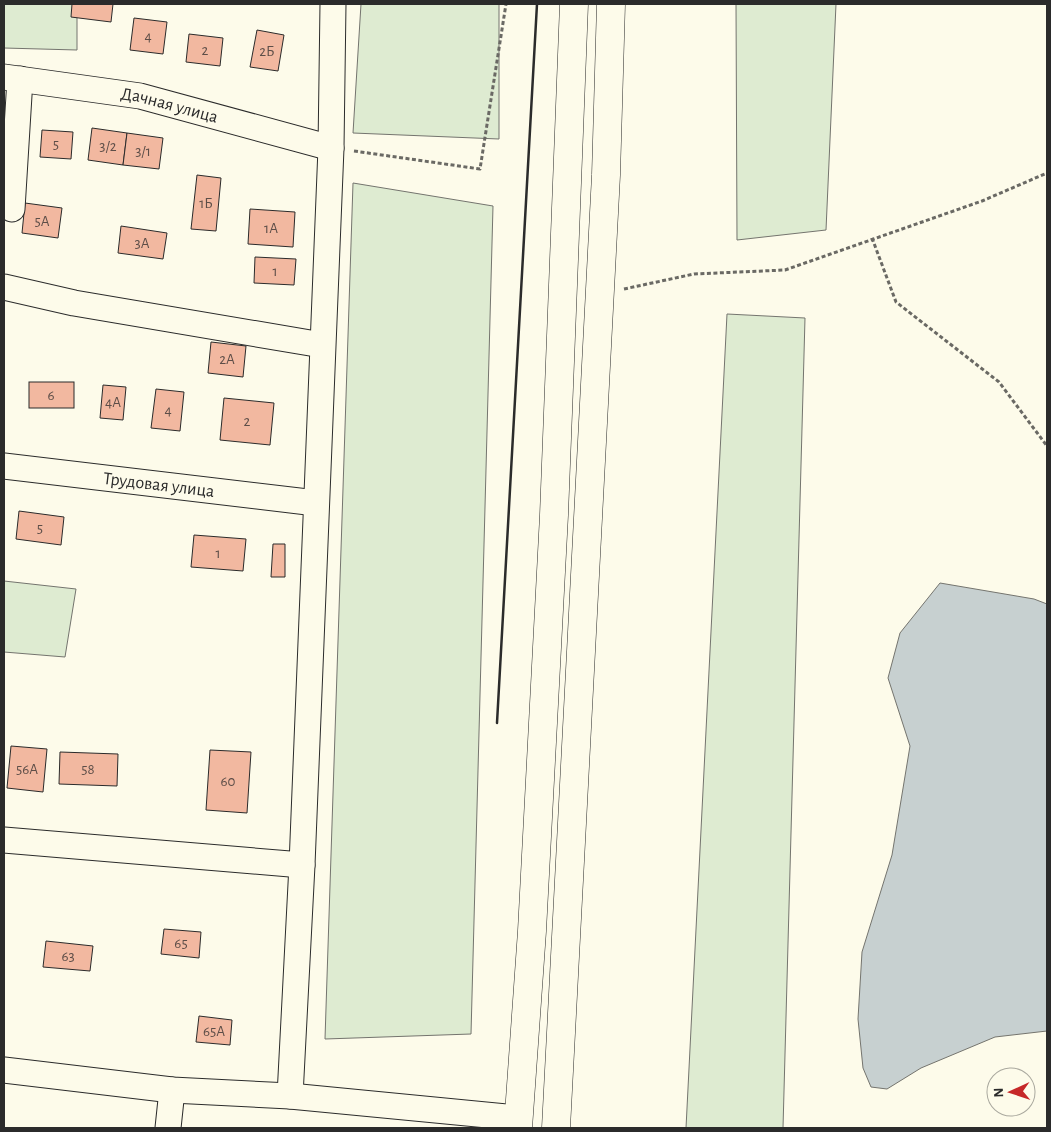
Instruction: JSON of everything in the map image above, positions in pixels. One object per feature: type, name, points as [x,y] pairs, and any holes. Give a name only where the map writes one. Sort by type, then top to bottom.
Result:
[{"type":"main road","points":[[518,1123],[532,931],[554,516],[574,4]]},
{"type":"main road","points":[[556,1128],[606,175],[611,4]]},
{"type":"street","points":[[290,1096],[302,865],[331,148],[333,4]]},
{"type":"street","points":[[12,78],[12,209]]},
{"type":"street","name":"Дачная улица","points":[[12,78],[140,96],[331,148]]},
{"type":"street","points":[[4,287],[74,303],[322,345]]},
{"type":"street","name":"Трудовая улица","points":[[4,466],[316,503]]},
{"type":"street","points":[[4,840],[302,865]]},
{"type":"street","points":[[4,1070],[172,1090],[290,1096],[518,1123]]},
{"type":"street","points":[[168,1128],[172,1090]]},
{"type":"path","points":[[331,148],[480,169],[506,4]]},
{"type":"path","points":[[599,294],[694,274],[785,270],[872,238],[982,202],[1047,173]]},
{"type":"path","points":[[872,238],[896,302],[999,382],[1047,446]]},
{"type":"green space","points":[[4,4],[77,4],[77,50],[4,48]]},
{"type":"green space","points":[[361,4],[499,4],[499,139],[353,133]]},
{"type":"green space","points":[[736,4],[836,4],[826,230],[737,240]]},
{"type":"green space","points":[[353,183],[493,206],[471,1034],[325,1039]]},
{"type":"green space","points":[[727,314],[805,318],[783,1128],[686,1128]]},
{"type":"green space","points":[[4,581],[76,589],[65,657],[4,652]]},
{"type":"shaded area","points":[[940,583],[1034,599],[1047,604],[1047,1031],[995,1037],[921,1068],[887,1089],[871,1087],[863,1068],[858,1019],[862,952],[892,855],[910,746],[888,678],[900,633]]},
{"type":"building","points":[[72,4],[113,4],[111,22],[71,17]]},
{"type":"building","points":[[134,18],[167,22],[163,54],[130,50]]},
{"type":"building","points":[[257,30],[284,35],[278,71],[250,67]]},
{"type":"building","points":[[189,34],[223,38],[220,66],[186,62]]},
{"type":"building","points":[[92,128],[127,133],[123,165],[88,160]]},
{"type":"building","points":[[42,130],[73,132],[71,159],[40,157]]},
{"type":"building","points":[[127,133],[163,138],[159,169],[123,165]]},
{"type":"building","points":[[197,175],[221,178],[216,231],[191,229]]},
{"type":"building","points":[[25,203],[62,208],[58,238],[22,233]]},
{"type":"building","points":[[250,209],[295,212],[293,247],[248,244]]},
{"type":"building","points":[[121,226],[167,233],[163,259],[118,253]]},
{"type":"building","points":[[255,257],[296,259],[294,285],[254,283]]},
{"type":"building","points":[[211,342],[246,346],[243,377],[208,373]]},
{"type":"building","points":[[29,382],[74,382],[74,408],[29,408]]},
{"type":"building","points":[[103,385],[126,387],[123,420],[100,418]]},
{"type":"building","points":[[156,389],[184,392],[180,431],[151,428]]},
{"type":"building","points":[[224,398],[274,403],[270,445],[220,440]]},
{"type":"building","points":[[19,511],[64,517],[61,545],[16,539]]},
{"type":"building","points":[[194,535],[246,539],[243,571],[191,567]]},
{"type":"building","points":[[273,544],[285,544],[285,577],[271,577]]},
{"type":"building","points":[[11,746],[47,749],[43,792],[7,788]]},
{"type":"building","points":[[210,750],[251,752],[247,813],[206,810]]},
{"type":"building","points":[[60,752],[118,754],[117,786],[59,784]]},
{"type":"building","points":[[164,929],[201,932],[199,958],[161,954]]},
{"type":"building","points":[[46,941],[93,946],[90,971],[43,967]]},
{"type":"building","points":[[199,1016],[232,1020],[230,1045],[196,1042]]},
{"type":"wall","points":[[497,723],[537,4]]}]
